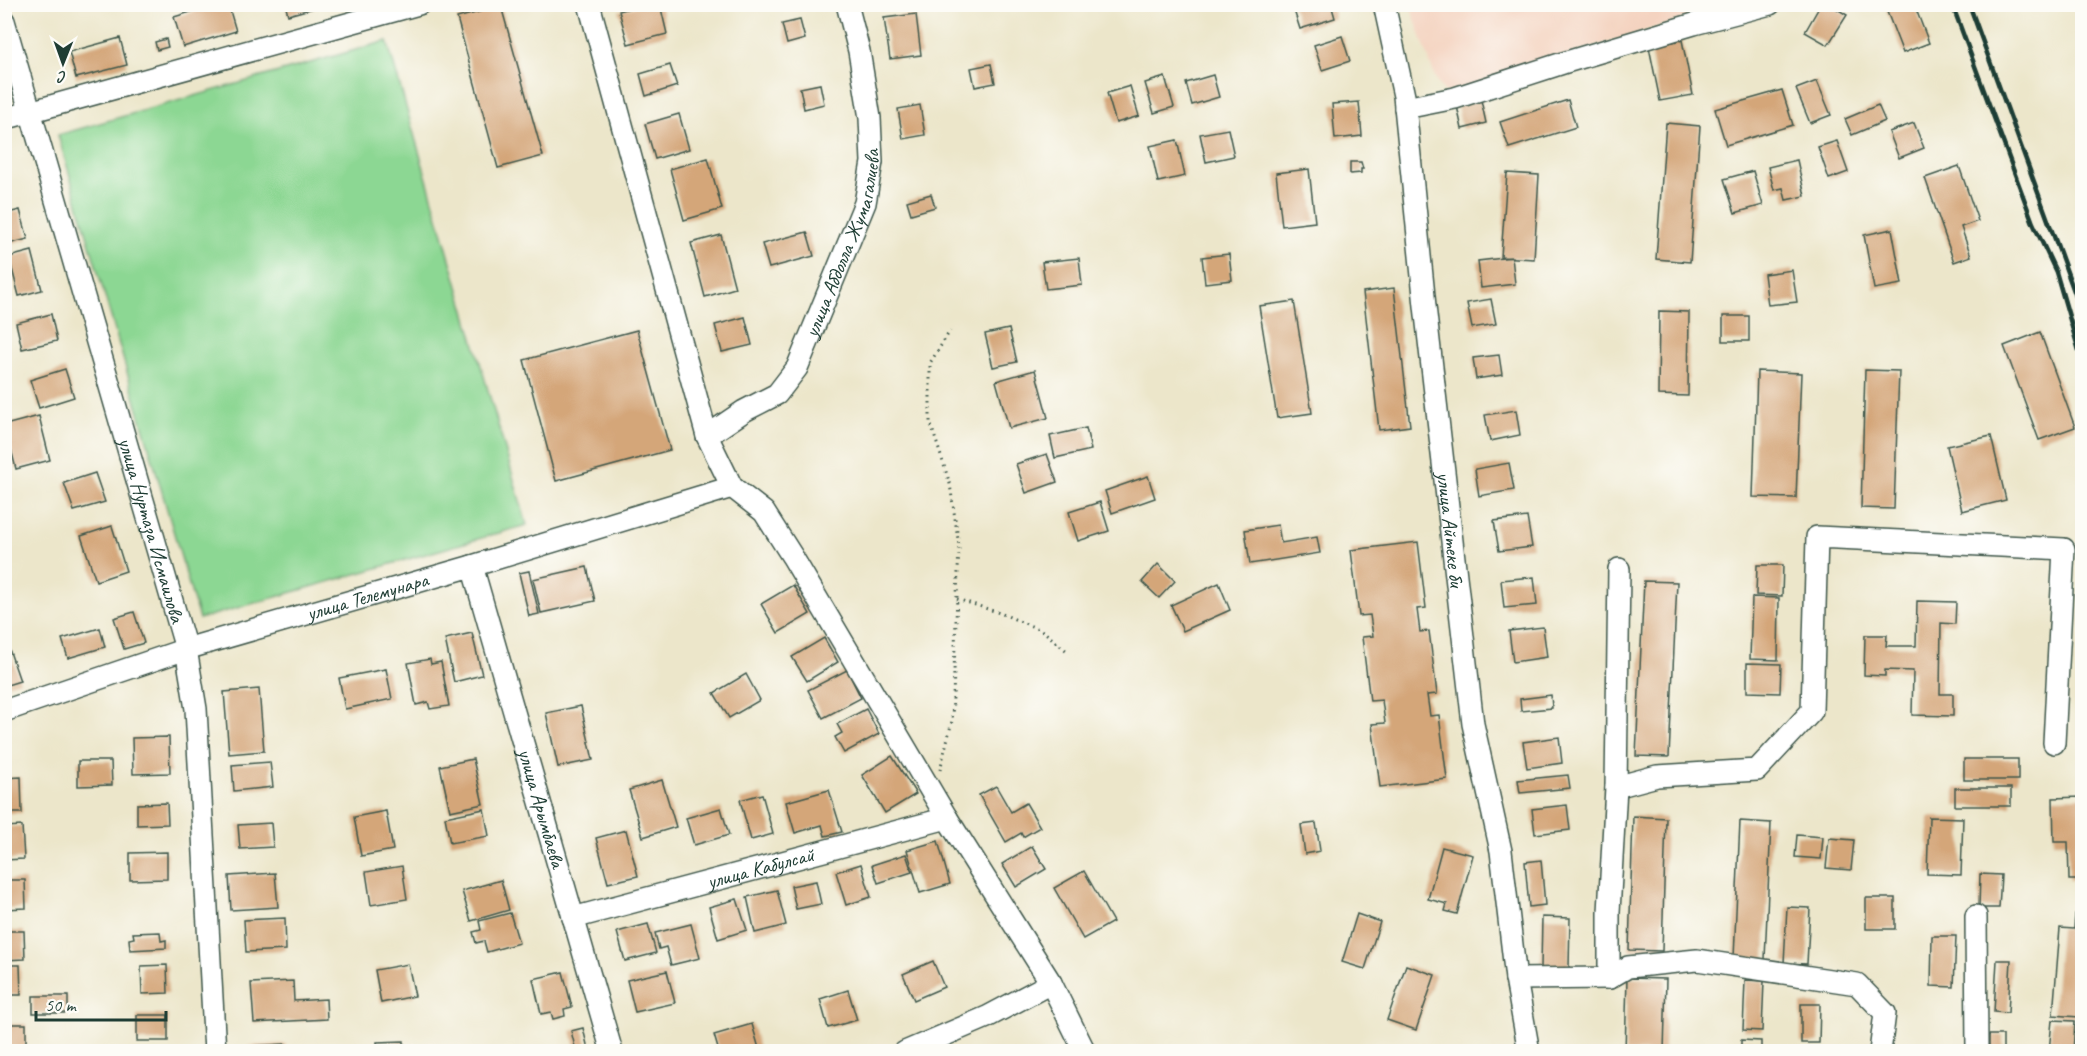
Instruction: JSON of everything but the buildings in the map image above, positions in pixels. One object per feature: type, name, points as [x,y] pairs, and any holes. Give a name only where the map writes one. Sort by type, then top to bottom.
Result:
[{"type":"street","points":[[4,120],[419,4]]},
{"type":"street","points":[[589,4],[707,436],[732,487],[764,513],[947,818],[1053,986],[1085,1052]]},
{"type":"street","name":"улица Абдолла Жумагалиева","points":[[707,436],[744,411],[777,394],[797,368],[865,202],[872,162],[870,118],[859,51],[847,4]]},
{"type":"street","name":"улица Айтеке би","points":[[1384,4],[1405,108],[1425,306],[1473,724],[1501,851],[1516,979],[1529,1052]]},
{"type":"street","points":[[1405,108],[1455,98],[1596,53],[1770,4]]},
{"type":"street","name":"улица Нуртаза Исмаилова","points":[[4,21],[186,649],[196,709],[214,1052]]},
{"type":"street","name":"улица Телемунара","points":[[4,711],[186,649],[732,487]]},
{"type":"street","points":[[1616,787],[1656,776],[1757,770],[1812,711],[1817,537],[2064,549],[2054,743]]},
{"type":"street","name":"улица Арымбаева","points":[[472,566],[612,1052]]},
{"type":"street","points":[[1609,978],[1609,912],[1616,787],[1619,569]]},
{"type":"street","name":"улица Кабулсай","points":[[573,918],[947,818]]},
{"type":"street","points":[[1976,916],[1977,1052]]},
{"type":"street","points":[[1516,979],[1609,978],[1628,967],[1697,960],[1857,984],[1885,1013],[1880,1052]]},
{"type":"street","points":[[905,1052],[1053,986]]},
{"type":"path","points":[[934,795],[952,721],[958,546],[950,484],[930,422],[930,363],[950,331]]},
{"type":"path","points":[[957,599],[1000,613],[1043,631],[1067,651]]},
{"type":"shaded area","points":[[1410,5],[1726,5],[1446,94],[1436,80]]},
{"type":"green space","points":[[387,41],[527,525],[199,619],[58,135]]},
{"type":"railway","points":[[1952,4],[2033,223],[2056,272],[2082,361]]},
{"type":"railway","points":[[1969,4],[2082,313]]}]
